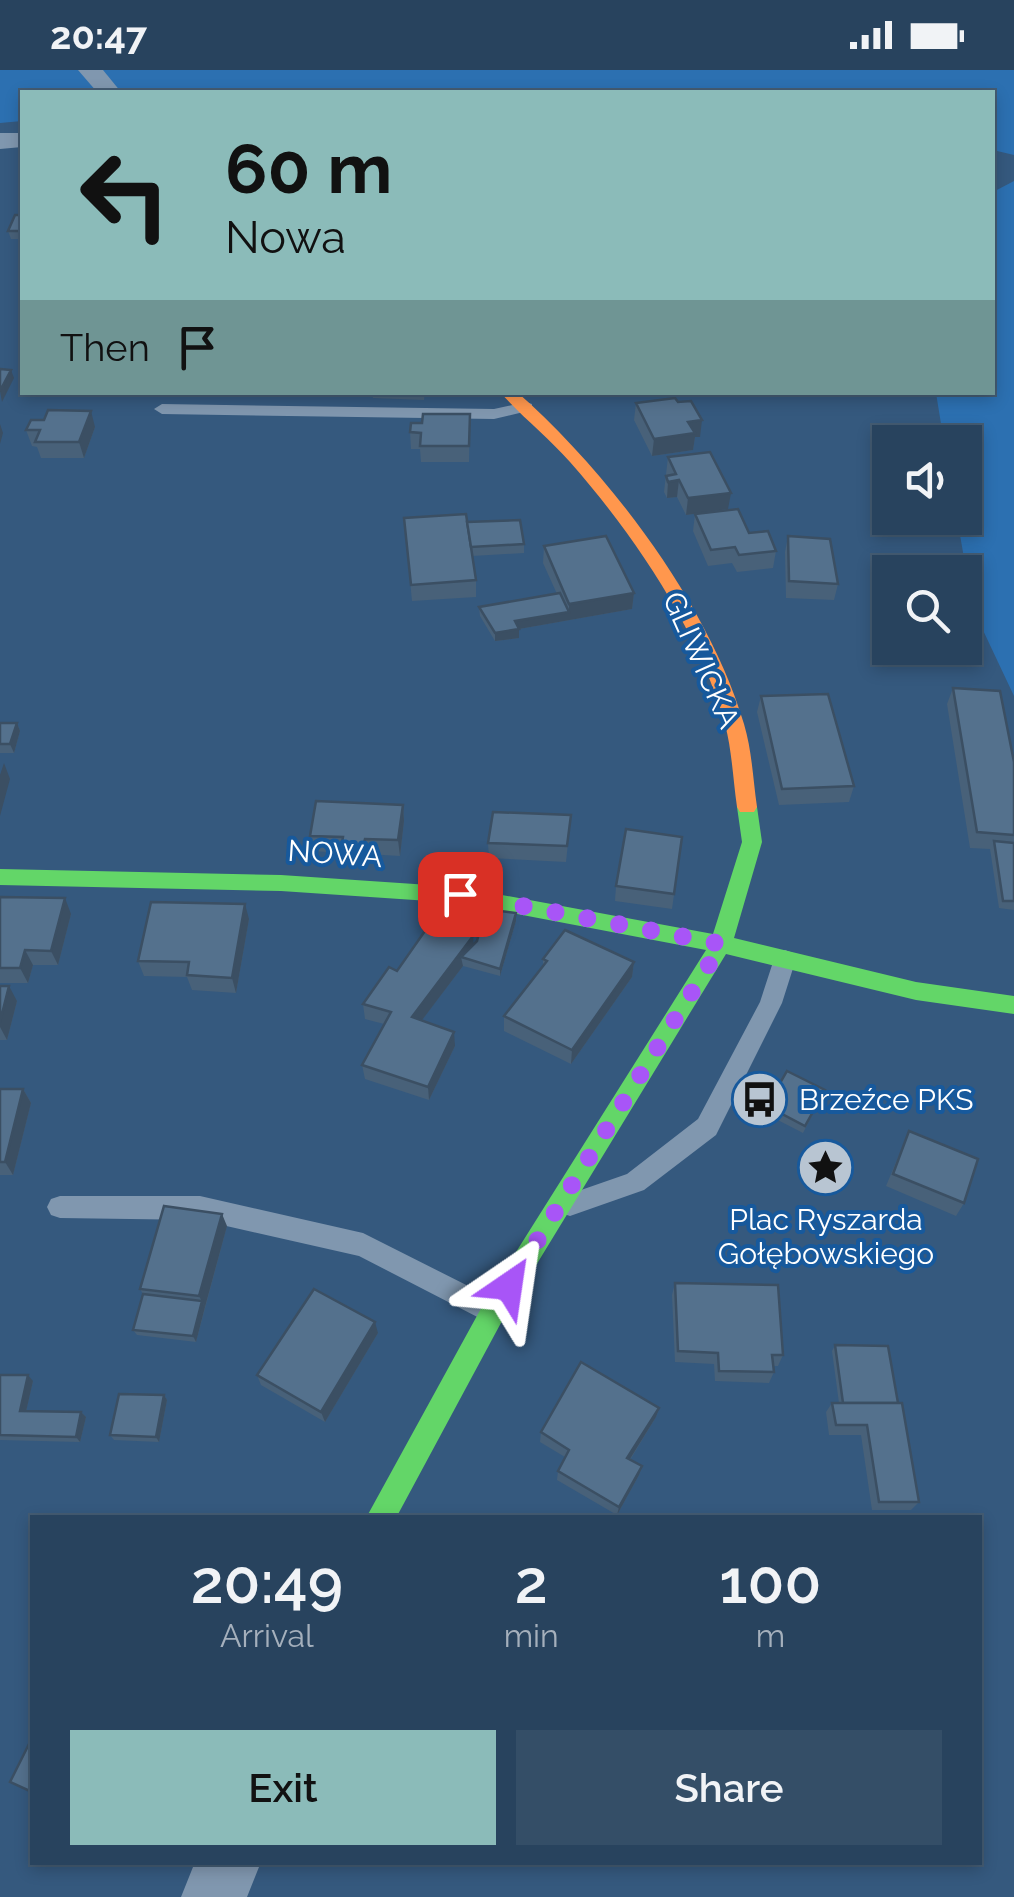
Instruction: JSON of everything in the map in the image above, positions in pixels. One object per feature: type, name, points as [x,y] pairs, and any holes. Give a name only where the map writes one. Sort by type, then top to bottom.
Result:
[{"type":"street","points":[[90,70],[107,90]]},
{"type":"street","name":"GLIWICKA","points":[[382,1515],[493,1312],[722,944],[752,842],[733,718],[676,595],[591,477],[516,400]]},
{"type":"street","name":"NOWA","points":[[0,877],[281,883],[460,894],[722,944],[916,991],[1014,1005]]},
{"type":"street","points":[[214,1897],[227,1865]]},
{"type":"lane","name":"GLIWICKA","points":[[162,409],[494,414],[516,400]]},
{"type":"lane","points":[[557,1209],[635,1182],[707,1127],[771,1003],[785,959]]},
{"type":"lane","points":[[60,1208],[200,1208],[363,1245],[493,1312]]},
{"type":"shaded area","points":[[0,70],[1014,70],[1014,155],[995,150],[995,90],[20,90],[20,121],[0,123]]},
{"type":"shaded area","points":[[1014,181],[1014,696],[982,628],[982,555],[964,555],[960,535],[982,535],[982,425],[941,425],[936,395],[995,395],[995,191]]},
{"type":"building","points":[[15,215],[20,215],[20,231],[8,231]]},
{"type":"building","points":[[0,369],[11,370],[0,391]]},
{"type":"building","points":[[675,398],[678,402],[691,401],[702,420],[688,422],[695,433],[654,439],[636,403]]},
{"type":"building","points":[[48,410],[91,411],[79,442],[35,442],[40,430],[26,430],[31,420],[44,420]]},
{"type":"building","points":[[423,414],[470,414],[469,446],[420,446],[421,433],[410,432],[411,423],[422,423]]},
{"type":"building","points":[[710,452],[731,493],[688,498],[679,480],[668,482],[666,476],[676,474],[668,457]]},
{"type":"building","points":[[738,509],[749,533],[768,531],[776,551],[739,555],[735,547],[711,550],[695,514]]},
{"type":"building","points":[[466,514],[476,580],[411,585],[404,518]]},
{"type":"building","points":[[520,520],[524,544],[471,547],[467,522]]},
{"type":"building","points":[[606,536],[634,593],[569,604],[544,546]]},
{"type":"building","points":[[788,536],[830,539],[838,584],[789,581]]},
{"type":"building","points":[[560,593],[569,612],[515,621],[519,629],[495,633],[479,607]]},
{"type":"building","points":[[953,688],[1000,691],[1014,762],[1014,835],[977,832]]},
{"type":"building","points":[[828,694],[854,786],[782,789],[761,696]]},
{"type":"building","points":[[0,723],[17,723],[10,744],[0,744]]},
{"type":"building","points":[[316,801],[403,805],[398,840],[365,839],[362,850],[341,849],[343,837],[310,836]]},
{"type":"building","points":[[493,812],[571,815],[567,846],[488,843]]},
{"type":"building","points":[[626,829],[682,837],[674,894],[616,886]]},
{"type":"building","points":[[994,841],[1014,843],[1014,901],[1003,901]]},
{"type":"building","points":[[0,897],[65,898],[51,951],[25,950],[20,968],[0,968]]},
{"type":"building","points":[[151,902],[245,904],[232,978],[187,975],[189,962],[138,961]]},
{"type":"building","points":[[485,909],[516,913],[500,969],[461,957],[477,941]]},
{"type":"building","points":[[434,918],[473,936],[412,1017],[454,1032],[428,1087],[362,1065],[391,1012],[363,1004],[389,967],[397,971]]},
{"type":"building","points":[[565,930],[634,962],[572,1050],[504,1016],[547,961],[543,959]]},
{"type":"building","points":[[0,986],[9,986],[0,1022]]},
{"type":"building","points":[[787,1071],[825,1090],[805,1126],[767,1106]]},
{"type":"building","points":[[0,1089],[23,1089],[5,1162],[0,1162]]},
{"type":"building","points":[[909,1131],[978,1159],[964,1203],[893,1174]]},
{"type":"building","points":[[164,1206],[222,1214],[199,1296],[140,1289]]},
{"type":"building","points":[[675,1283],[778,1285],[783,1355],[772,1355],[774,1372],[719,1371],[718,1353],[678,1351]]},
{"type":"building","points":[[314,1289],[375,1322],[321,1412],[257,1375]]},
{"type":"building","points":[[143,1294],[202,1301],[193,1336],[133,1330]]},
{"type":"building","points":[[835,1345],[888,1346],[898,1403],[843,1403]]},
{"type":"building","points":[[581,1362],[659,1408],[627,1458],[642,1466],[619,1507],[558,1471],[569,1450],[541,1432]]},
{"type":"building","points":[[0,1375],[28,1375],[20,1411],[81,1412],[76,1437],[0,1435]]},
{"type":"building","points":[[119,1394],[164,1395],[156,1437],[110,1435]]},
{"type":"building","points":[[832,1403],[902,1403],[919,1502],[879,1502],[867,1425],[836,1425]]},
{"type":"building","points":[[30,1742],[30,1791],[10,1782]]},
{"type":"traffic: fast","points":[[382,1515],[493,1312],[721,944],[752,842],[747,807]]},
{"type":"traffic: fast","points":[[0,877],[281,883],[459,895],[721,944],[916,991],[1014,1005]]},
{"type":"traffic: slow","points":[[510,395],[541,422],[608,497],[694,630],[735,726],[747,807]]},
{"type":"place","name":"Brzeźce PKS","points":[[760,1100]]},
{"type":"place","name":"Plac Ryszarda Gołębowskiego","points":[[826,1168]]},
{"type":"route","points":[[460,894],[722,944],[509,1286]]}]
